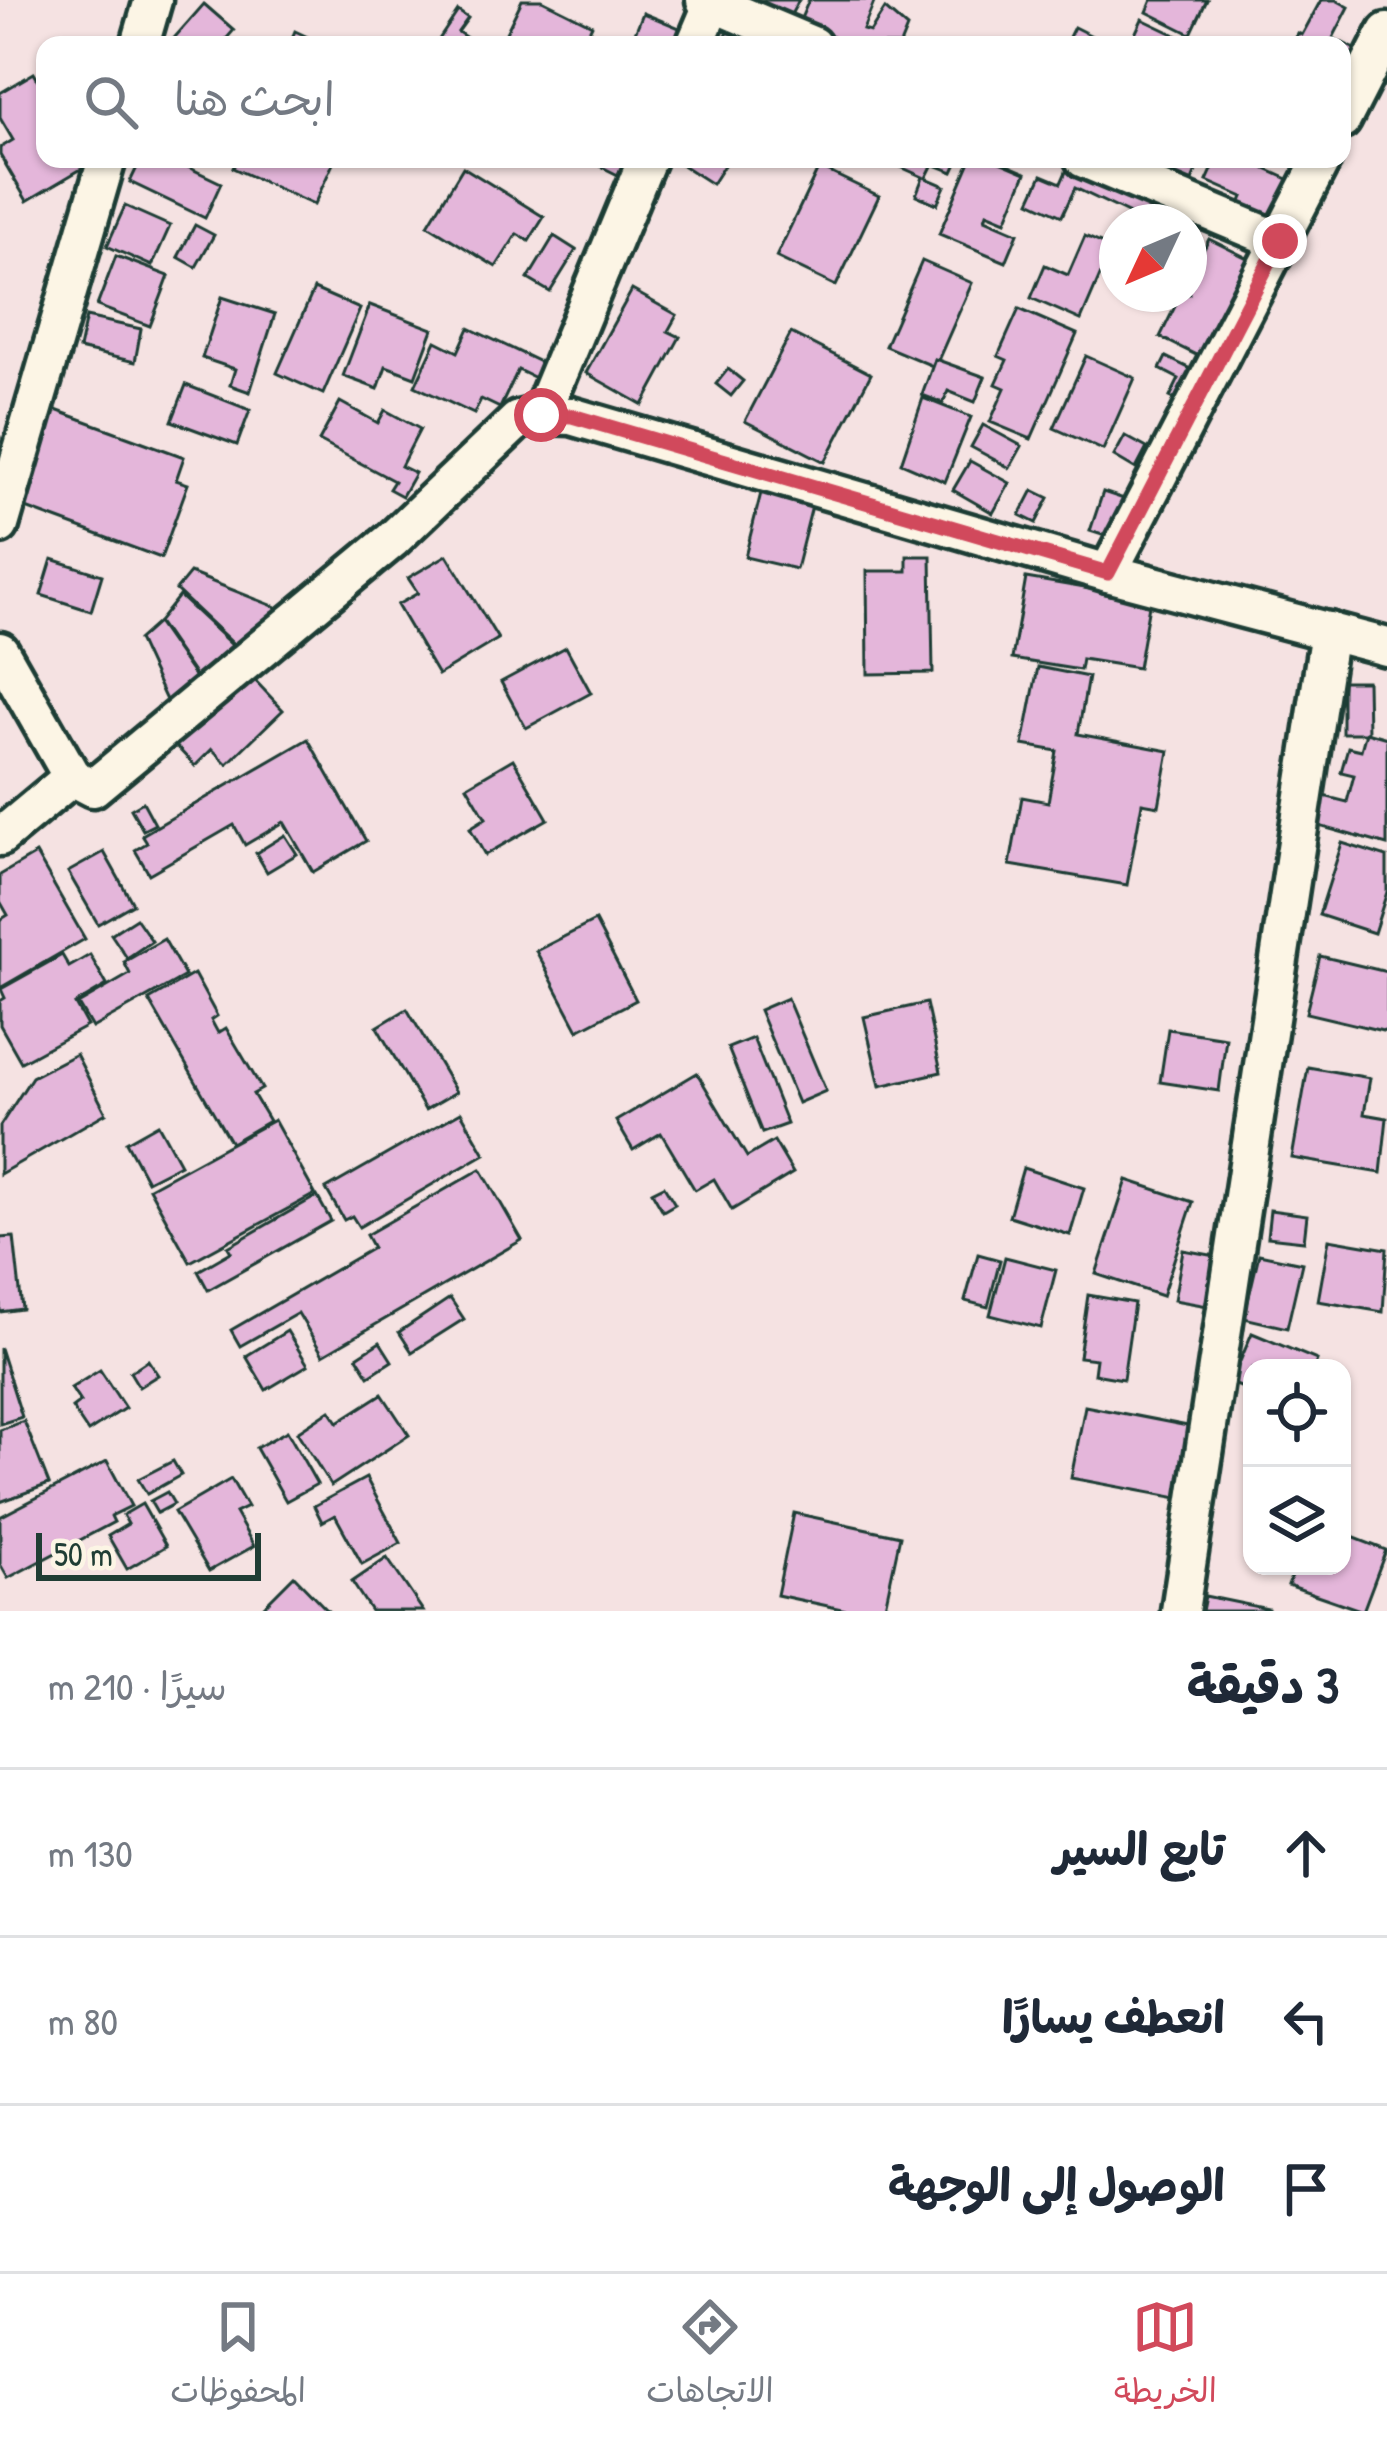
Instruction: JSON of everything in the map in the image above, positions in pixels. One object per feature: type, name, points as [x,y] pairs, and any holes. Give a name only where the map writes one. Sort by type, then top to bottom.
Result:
[{"type":"street","points":[[143,36],[153,0]]},
{"type":"street","points":[[698,36],[710,1],[791,36]]},
{"type":"street","points":[[1351,102],[1387,32]]},
{"type":"street","points":[[0,525],[104,168]]},
{"type":"street","points":[[541,415],[643,168]]},
{"type":"street","points":[[1106,168],[1280,241]]},
{"type":"street","points":[[1108,573],[1317,168]]},
{"type":"street","points":[[0,651],[72,777],[93,788],[392,540],[518,420],[541,415],[572,416],[1108,573],[1387,647]]},
{"type":"street","points":[[1180,1611],[1329,632]]},
{"type":"street","points":[[0,837],[72,777]]},
{"type":"building","points":[[522,0],[542,0],[592,25],[586,36],[504,36]]},
{"type":"building","points":[[735,0],[799,0],[783,29]]},
{"type":"building","points":[[809,0],[875,0],[863,30],[870,32],[885,9],[907,28],[904,36],[830,36],[799,23]]},
{"type":"building","points":[[1152,0],[1207,0],[1191,34],[1147,12]]},
{"type":"building","points":[[1321,0],[1336,0],[1349,7],[1334,36],[1296,36],[1302,35]]},
{"type":"building","points":[[204,4],[234,30],[229,36],[176,36]]},
{"type":"building","points":[[458,11],[468,18],[458,32],[464,36],[441,36]]},
{"type":"building","points":[[643,13],[682,29],[679,36],[634,36]]},
{"type":"building","points":[[1142,19],[1178,36],[1134,36]]},
{"type":"building","points":[[1074,27],[1092,36],[1070,36]]},
{"type":"building","points":[[1351,47],[1373,58],[1351,100]]},
{"type":"building","points":[[34,73],[36,168],[83,168],[27,201],[0,155],[0,148],[13,140],[0,118],[0,93]]},
{"type":"building","points":[[137,168],[190,168],[221,183],[205,218],[130,182]]},
{"type":"building","points":[[233,168],[331,168],[314,205]]},
{"type":"building","points":[[462,168],[544,217],[529,241],[517,234],[496,267],[428,225]]},
{"type":"building","points":[[687,168],[722,168],[712,184]]},
{"type":"building","points":[[819,168],[879,196],[836,286],[776,257]]},
{"type":"building","points":[[903,168],[931,168],[926,178],[945,186],[937,204],[916,195],[923,177]]},
{"type":"building","points":[[967,168],[1014,168],[1026,173],[1006,221],[987,213],[985,219],[1018,233],[1006,262],[939,234]]},
{"type":"building","points":[[1070,168],[1144,204],[1109,204],[1075,188],[1062,216],[1030,201],[1042,175],[1061,183]]},
{"type":"building","points":[[1134,168],[1197,168],[1186,195]]},
{"type":"building","points":[[1213,168],[1266,168],[1301,185],[1278,234],[1236,213],[1243,197],[1207,181]]},
{"type":"building","points":[[125,206],[170,226],[152,266],[107,246]]},
{"type":"building","points":[[195,225],[214,235],[196,267],[178,257]]},
{"type":"building","points":[[554,236],[576,250],[550,292],[528,279]]},
{"type":"building","points":[[1085,236],[1099,242],[1099,278],[1081,320],[1031,298],[1045,265],[1068,275]]},
{"type":"building","points":[[1209,239],[1261,265],[1190,407],[1170,397],[1179,379],[1160,369],[1166,357],[1201,374],[1208,361],[1160,337],[1172,312],[1207,312]]},
{"type":"building","points":[[116,256],[169,276],[150,326],[97,306]]},
{"type":"building","points":[[922,261],[972,283],[935,367],[885,346]]},
{"type":"building","points":[[314,289],[360,309],[323,394],[277,373]]},
{"type":"building","points":[[632,290],[677,315],[668,331],[680,337],[643,405],[586,373]]},
{"type":"building","points":[[222,297],[275,314],[250,392],[230,385],[235,369],[202,358]]},
{"type":"building","points":[[370,305],[433,329],[415,377],[386,366],[378,389],[343,376]]},
{"type":"building","points":[[1019,309],[1077,334],[1031,439],[990,422],[1005,388],[996,384],[1007,360],[998,356]]},
{"type":"building","points":[[86,317],[141,329],[135,362],[79,349]]},
{"type":"building","points":[[469,328],[546,365],[539,380],[518,370],[500,408],[481,399],[474,414],[415,386],[436,341],[458,352]]},
{"type":"building","points":[[791,333],[871,374],[825,462],[745,421]]},
{"type":"building","points":[[1086,356],[1135,378],[1103,450],[1054,428]]},
{"type":"building","points":[[935,359],[985,377],[975,402],[948,391],[943,403],[922,395]]},
{"type":"building","points":[[728,369],[743,381],[731,396],[716,384]]},
{"type":"building","points":[[186,385],[250,410],[237,445],[172,421]]},
{"type":"building","points":[[923,398],[971,417],[945,482],[901,463]]},
{"type":"building","points":[[340,402],[378,423],[385,410],[420,429],[401,466],[415,473],[402,496],[389,489],[394,481],[319,441]]},
{"type":"building","points":[[53,409],[184,457],[176,480],[188,484],[161,558],[18,505]]},
{"type":"building","points":[[983,425],[1022,446],[1010,468],[971,447]]},
{"type":"building","points":[[1125,436],[1147,448],[1136,469],[1114,456]]},
{"type":"building","points":[[970,461],[1010,483],[993,513],[953,490]]},
{"type":"building","points":[[762,489],[813,502],[796,569],[745,557]]},
{"type":"building","points":[[1033,490],[1049,498],[1036,523],[1020,515]]},
{"type":"building","points":[[1103,492],[1130,501],[1118,540],[1090,531]]},
{"type":"building","points":[[447,555],[498,639],[438,675],[397,605],[418,593],[408,578]]},
{"type":"building","points":[[907,556],[931,556],[933,673],[868,674],[867,571],[907,571]]},
{"type":"building","points":[[52,559],[102,575],[91,611],[41,595]]},
{"type":"building","points":[[190,573],[286,611],[240,650],[176,590]]},
{"type":"building","points":[[1026,578],[1150,599],[1138,668],[1082,659],[1080,670],[1012,659]]},
{"type":"building","points":[[179,596],[236,649],[198,680],[158,622]]},
{"type":"building","points":[[157,623],[201,686],[171,711],[138,640]]},
{"type":"building","points":[[566,647],[591,693],[526,728],[501,682]]},
{"type":"building","points":[[1038,667],[1088,677],[1078,734],[1169,751],[1159,806],[1142,803],[1127,885],[1010,865],[1022,797],[1048,802],[1057,751],[1023,745]]},
{"type":"building","points":[[249,674],[283,710],[227,764],[212,749],[195,766],[175,745]]},
{"type":"building","points":[[1342,681],[1367,681],[1368,733],[1342,733]]},
{"type":"building","points":[[1366,732],[1387,738],[1387,845],[1312,824],[1320,795],[1347,802],[1354,775],[1341,772],[1348,747],[1361,750]]},
{"type":"building","points":[[308,739],[366,841],[313,872],[284,822],[245,845],[234,825],[149,874],[135,850],[147,843],[142,835]]},
{"type":"building","points":[[513,759],[548,819],[485,855],[470,828],[486,818],[467,786]]},
{"type":"building","points":[[143,802],[155,824],[143,830],[131,809]]},
{"type":"building","points":[[285,835],[297,854],[267,872],[256,853]]},
{"type":"building","points":[[1342,843],[1387,857],[1387,892],[1374,933],[1319,915]]},
{"type":"building","points":[[104,852],[133,904],[98,924],[68,872]]},
{"type":"building","points":[[36,854],[85,939],[0,988],[0,920],[8,915],[0,901],[0,875]]},
{"type":"building","points":[[136,918],[152,941],[127,958],[111,934]]},
{"type":"building","points":[[595,921],[636,1000],[578,1030],[536,951]]},
{"type":"building","points":[[164,939],[185,976],[92,1028],[78,1004],[130,974],[124,962]]},
{"type":"building","points":[[62,955],[69,967],[90,955],[107,985],[75,1004],[87,1026],[21,1062],[0,1025],[0,1001],[5,998],[1,989]]},
{"type":"building","points":[[1320,956],[1387,972],[1387,1032],[1306,1013]]},
{"type":"building","points":[[194,974],[217,1016],[211,1020],[218,1033],[226,1028],[262,1089],[253,1094],[269,1121],[231,1143],[149,1000]]},
{"type":"building","points":[[787,998],[826,1091],[798,1103],[759,1010]]},
{"type":"building","points":[[926,1003],[941,1072],[880,1086],[864,1017]]},
{"type":"building","points":[[407,1009],[456,1092],[425,1110],[377,1027]]},
{"type":"building","points":[[1168,1029],[1226,1038],[1219,1091],[1160,1082]]},
{"type":"building","points":[[753,1038],[787,1124],[762,1133],[728,1048]]},
{"type":"building","points":[[76,1054],[106,1113],[0,1174],[0,1126],[32,1077]]},
{"type":"building","points":[[1308,1067],[1370,1078],[1364,1114],[1387,1118],[1381,1173],[1292,1158]]},
{"type":"building","points":[[697,1073],[747,1157],[774,1141],[793,1173],[732,1210],[714,1179],[695,1190],[661,1133],[633,1150],[616,1121]]},
{"type":"building","points":[[461,1112],[485,1154],[359,1227],[352,1216],[344,1220],[326,1189]]},
{"type":"building","points":[[274,1120],[315,1194],[190,1262],[149,1188]]},
{"type":"building","points":[[158,1124],[180,1164],[147,1181],[126,1142]]},
{"type":"building","points":[[1023,1168],[1084,1188],[1070,1235],[1009,1216]]},
{"type":"building","points":[[481,1169],[522,1240],[323,1355],[298,1313],[240,1346],[231,1330],[373,1248],[366,1235]]},
{"type":"building","points":[[1127,1180],[1193,1202],[1162,1296],[1096,1274]]},
{"type":"building","points":[[664,1186],[675,1204],[663,1211],[652,1192]]},
{"type":"building","points":[[317,1196],[331,1221],[208,1290],[198,1271],[231,1252],[228,1247]]},
{"type":"building","points":[[1270,1210],[1307,1215],[1304,1241],[1267,1237]]},
{"type":"building","points":[[14,1237],[22,1309],[0,1312],[0,1238]]},
{"type":"building","points":[[1329,1239],[1387,1249],[1383,1312],[1318,1301]]},
{"type":"building","points":[[1183,1250],[1227,1258],[1219,1308],[1174,1300]]},
{"type":"building","points":[[978,1254],[1000,1260],[988,1307],[965,1301]]},
{"type":"building","points":[[1259,1254],[1302,1263],[1287,1328],[1244,1318]]},
{"type":"building","points":[[1005,1257],[1056,1270],[1041,1328],[990,1315]]},
{"type":"building","points":[[1088,1295],[1134,1303],[1123,1379],[1094,1374],[1096,1359],[1079,1357]]},
{"type":"building","points":[[450,1298],[464,1319],[412,1352],[399,1332]]},
{"type":"building","points":[[287,1331],[308,1365],[266,1390],[246,1356]]},
{"type":"building","points":[[1252,1333],[1315,1359],[1243,1359],[1243,1388],[1231,1383]]},
{"type":"building","points":[[380,1342],[392,1361],[369,1376],[357,1357]]},
{"type":"building","points":[[0,1348],[22,1417],[0,1424]]},
{"type":"building","points":[[148,1360],[158,1375],[139,1387],[130,1372]]},
{"type":"building","points":[[100,1370],[125,1408],[88,1432],[72,1408],[80,1402],[71,1388]]},
{"type":"building","points":[[382,1394],[409,1435],[331,1486],[297,1432],[330,1410],[338,1422]]},
{"type":"building","points":[[1085,1406],[1203,1429],[1189,1500],[1071,1478]]},
{"type":"building","points":[[24,1421],[49,1484],[0,1502],[0,1430]]},
{"type":"building","points":[[287,1431],[317,1484],[286,1501],[256,1448]]},
{"type":"building","points":[[107,1461],[131,1506],[111,1516],[114,1522],[8,1578],[0,1564],[0,1517]]},
{"type":"building","points":[[173,1461],[181,1475],[147,1494],[138,1479]]},
{"type":"building","points":[[366,1478],[401,1543],[362,1564],[335,1515],[322,1522],[314,1506]]},
{"type":"building","points":[[231,1479],[247,1507],[235,1513],[254,1546],[209,1571],[174,1512]]},
{"type":"building","points":[[167,1492],[174,1504],[157,1513],[150,1501]]},
{"type":"building","points":[[142,1504],[166,1546],[127,1569],[108,1536],[128,1524],[123,1515]]},
{"type":"building","points":[[794,1513],[900,1536],[884,1611],[851,1611],[777,1595]]},
{"type":"building","points":[[1351,1536],[1386,1550],[1363,1611],[1288,1585],[1292,1575],[1351,1575]]},
{"type":"building","points":[[387,1558],[423,1611],[371,1611],[352,1582]]},
{"type":"building","points":[[294,1576],[328,1611],[259,1611]]},
{"type":"building","points":[[1205,1596],[1268,1609],[1268,1611],[1202,1611]]},
{"type":"route","points":[[541,415],[572,416],[1108,573],[1280,241]]}]
